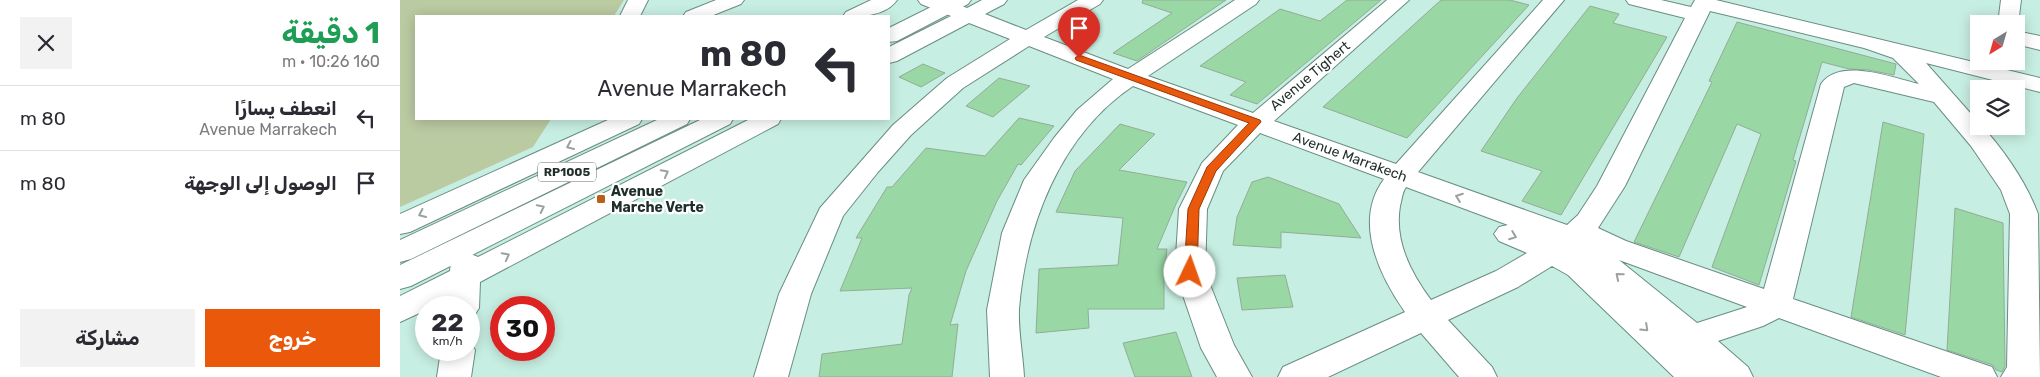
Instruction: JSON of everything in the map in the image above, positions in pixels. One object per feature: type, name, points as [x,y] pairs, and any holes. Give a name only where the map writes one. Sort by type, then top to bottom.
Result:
[{"type":"street","points":[[630,15],[638,0]]},
{"type":"street","points":[[696,15],[734,0]]},
{"type":"street","points":[[864,15],[997,0]]},
{"type":"street","points":[[771,377],[796,294],[830,214],[902,130],[955,83],[1093,0]]},
{"type":"street","points":[[1007,377],[1002,310],[1017,233],[1038,180],[1063,143],[1086,116],[1124,83],[1249,0]]},
{"type":"street","name":"Avenue Tighert","points":[[1235,377],[1218,348],[1190,272],[1193,209],[1211,170],[1249,128],[1399,0]]},
{"type":"street","points":[[1480,377],[1425,316],[1396,271],[1385,239],[1385,212],[1395,183],[1554,0]]},
{"type":"street","points":[[1636,0],[1702,6],[1871,43],[1970,62]]},
{"type":"street","points":[[2009,15],[2011,0]]},
{"type":"street","points":[[1295,377],[1507,279],[1567,240],[1588,222],[1611,186],[1702,6]]},
{"type":"street","points":[[890,35],[930,9]]},
{"type":"street","points":[[890,55],[930,9]]},
{"type":"street","name":"Avenue Marrakech","points":[[930,9],[1395,183],[1517,237],[1567,240],[1679,343],[1736,377]]},
{"type":"street","points":[[2025,39],[2040,43]]},
{"type":"street","points":[[1871,43],[1901,53],[1916,66],[1981,141],[2015,190],[2024,214],[2024,374],[2018,377]]},
{"type":"street","points":[[2004,70],[2040,85]]},
{"type":"street","points":[[1679,343],[1762,314],[1775,306],[1833,84],[1843,78],[1854,76],[1943,97]]},
{"type":"street","points":[[400,224],[606,133],[628,120]]},
{"type":"street","name":"RP1005","points":[[461,235],[606,133],[673,120]]},
{"type":"street","name":"RP1005","points":[[461,235],[719,120]]},
{"type":"street","points":[[400,310],[767,120]]},
{"type":"street","points":[[400,252],[461,235]]},
{"type":"street","points":[[461,235],[466,276],[464,296]]},
{"type":"street","points":[[400,278],[461,235]]},
{"type":"street","points":[[1567,240],[1615,248],[1980,377]]},
{"type":"street","name":"Avenue Marrakech","points":[[1679,343],[1696,377]]},
{"type":"street","points":[[454,377],[456,361]]},
{"type":"green space","points":[[400,0],[624,0],[615,15],[415,15],[415,120],[550,120],[533,147],[400,207]]},
{"type":"building","points":[[1143,0],[1226,0],[1137,61],[1113,53],[1172,13],[1142,3]]},
{"type":"building","points":[[1347,0],[1381,0],[1257,104],[1230,95],[1246,82],[1200,66],[1280,9],[1320,21]]},
{"type":"building","points":[[1441,0],[1510,0],[1529,5],[1407,138],[1323,107]]},
{"type":"building","points":[[1590,6],[1619,14],[1613,23],[1667,37],[1561,215],[1522,201],[1542,171],[1481,151],[1517,98]]},
{"type":"building","points":[[1737,22],[1896,64],[1894,75],[1868,70],[1849,69],[1822,62],[1793,160],[1796,161],[1759,285],[1712,267],[1761,134],[1737,124],[1679,257],[1634,242],[1712,82],[1709,81]]},
{"type":"building","points":[[923,64],[945,73],[921,87],[899,77]]},
{"type":"building","points":[[999,78],[1030,86],[993,117],[966,106]]},
{"type":"building","points":[[1019,118],[1054,126],[1021,165],[1018,164],[997,201],[966,271],[950,325],[958,324],[952,377],[819,377],[822,354],[902,344],[909,295],[912,288],[840,291],[862,238],[856,238],[887,187],[892,187],[926,148],[985,156]]},
{"type":"building","points":[[1883,122],[1924,134],[1905,335],[1851,317]]},
{"type":"building","points":[[1120,124],[1155,134],[1119,170],[1187,182],[1157,249],[1167,249],[1164,276],[1164,309],[1088,309],[1089,328],[1036,333],[1039,269],[1118,265],[1123,218],[1056,212],[1075,171]]},
{"type":"building","points":[[1268,177],[1339,204],[1361,238],[1281,232],[1281,248],[1233,245],[1237,217],[1252,182]]},
{"type":"building","points":[[1955,208],[2003,223],[2005,366],[2002,372],[1996,370],[1993,365],[1947,350]]},
{"type":"building","points":[[1285,275],[1293,307],[1242,310],[1237,278]]},
{"type":"building","points":[[1176,332],[1192,377],[1135,377],[1123,343]]},
{"type":"place","name":"Avenue Marche Verte","points":[[601,199]]},
{"type":"route","points":[[1079,58],[1256,122],[1211,170],[1193,209],[1190,272]]}]
